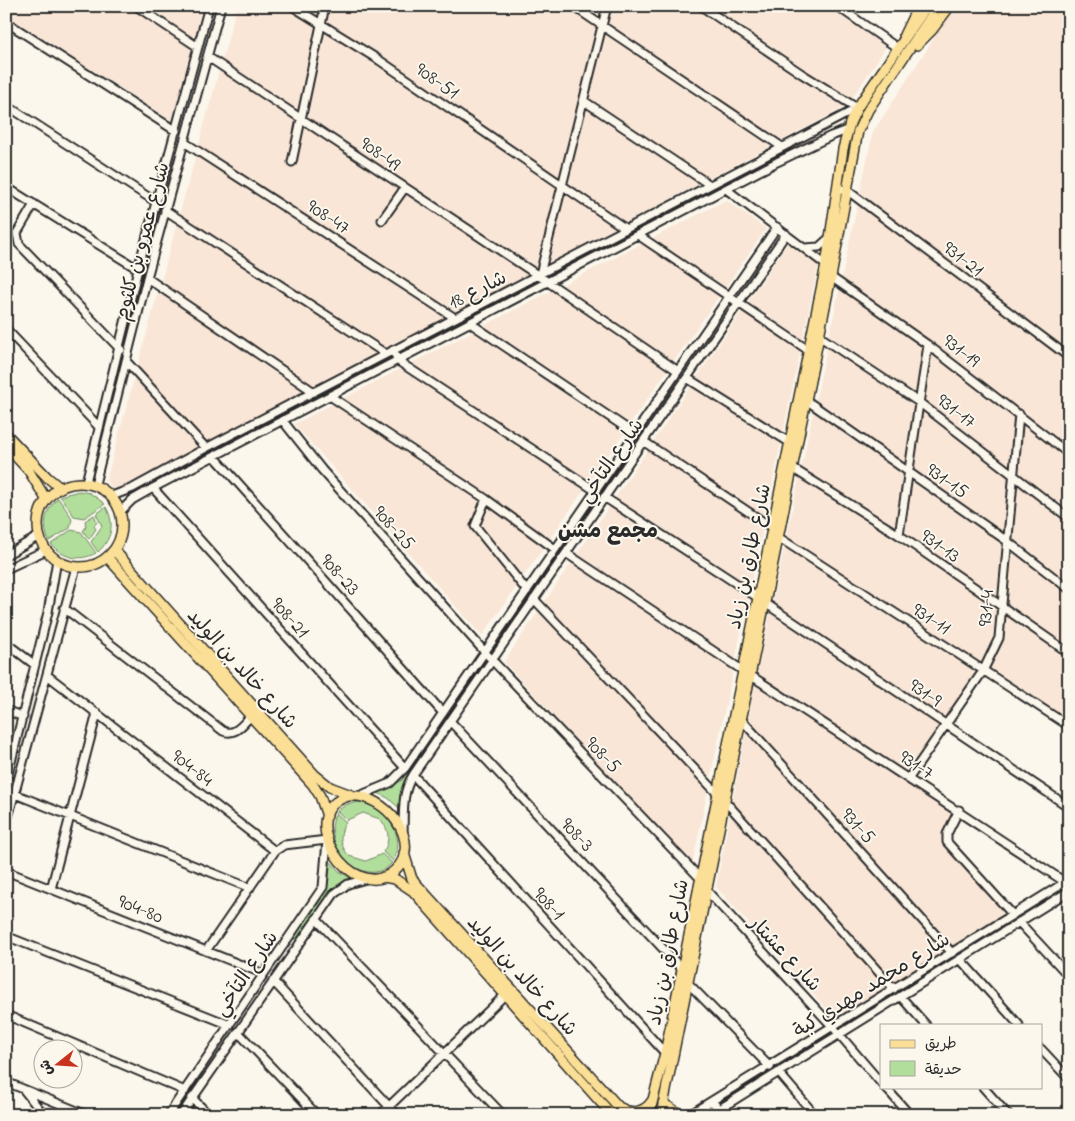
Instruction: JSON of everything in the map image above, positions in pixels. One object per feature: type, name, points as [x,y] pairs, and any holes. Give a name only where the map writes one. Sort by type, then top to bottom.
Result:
[{"type":"main road","points":[[902,50],[918,6]]},
{"type":"main road","points":[[922,23],[927,6]]},
{"type":"main road","points":[[922,23],[938,6]]},
{"type":"main road","points":[[902,50],[932,30],[950,6]]},
{"type":"main road","name":"شارع طارق بن زياد","points":[[761,600],[771,526],[832,233],[844,140],[857,109],[922,23]]},
{"type":"main road","name":"شارع طارق بن زياد","points":[[649,1115],[682,969],[717,793],[761,600],[778,537],[848,191],[854,145],[861,124],[902,50]]},
{"type":"main road","points":[[836,133],[844,140]]},
{"type":"main road","points":[[6,434],[59,488]]},
{"type":"main road","points":[[6,446],[30,471],[46,500]]},
{"type":"main road","points":[[72,483],[91,483],[112,496],[121,511],[122,533],[108,558],[92,565],[76,567],[57,560],[46,550],[39,536],[38,523],[40,511],[46,500],[59,488],[72,483]]},
{"type":"main road","name":"شارع خالد بن الوليد","points":[[114,550],[315,775],[330,787],[356,796]]},
{"type":"main road","name":"شارع خالد بن الوليد","points":[[108,558],[313,785],[320,796],[327,816]]},
{"type":"main road","name":"شارع طارق بن زياد","points":[[661,1115],[741,719],[746,672]]},
{"type":"main road","points":[[356,796],[374,800],[387,810],[397,822],[404,837],[404,853],[398,867],[383,877],[370,878],[360,876],[346,868],[335,856],[327,841],[325,826],[327,816],[335,803],[344,798],[356,796]]},
{"type":"main road","name":"شارع خالد بن الوليد","points":[[404,853],[412,879],[623,1111]]},
{"type":"main road","name":"شارع خالد بن الوليد","points":[[383,877],[394,879],[414,890],[612,1115]]},
{"type":"main road","points":[[623,1111],[638,1111],[649,1106],[652,1101]]},
{"type":"main road","points":[[652,1101],[654,1115]]},
{"type":"main road","points":[[663,1103],[681,1115]]},
{"type":"street","points":[[136,6],[198,47]]},
{"type":"street","name":"شارع عمرو بن كلثوم","points":[[91,483],[99,427],[118,348],[209,6]]},
{"type":"street","name":"شارع عمرو بن كلثوم","points":[[91,483],[221,6]]},
{"type":"street","name":"908-51","points":[[292,6],[379,60],[626,229]]},
{"type":"street","points":[[292,162],[325,6]]},
{"type":"street","points":[[573,6],[782,146]]},
{"type":"street","points":[[538,275],[584,102],[607,6]]},
{"type":"street","points":[[701,6],[857,109]]},
{"type":"street","points":[[837,6],[902,50]]},
{"type":"street","points":[[6,22],[176,131]]},
{"type":"street","name":"908-49","points":[[208,57],[404,189],[538,275],[678,371]]},
{"type":"street","points":[[584,102],[710,185]]},
{"type":"street","points":[[6,104],[156,202]]},
{"type":"street","name":"شارع 18","points":[[112,496],[133,488],[782,146],[857,109]]},
{"type":"street","name":"شارع 18","points":[[121,511],[132,500],[154,488],[772,165],[836,133],[847,130]]},
{"type":"street","name":"908-47","points":[[184,142],[455,318]]},
{"type":"street","points":[[766,155],[772,165]]},
{"type":"street","points":[[6,186],[138,270]]},
{"type":"street","name":"931-21","points":[[838,188],[848,191],[1069,357]]},
{"type":"street","points":[[382,220],[404,189]]},
{"type":"street","points":[[726,189],[826,264]]},
{"type":"street","points":[[34,204],[17,232],[19,244],[118,348],[206,448]]},
{"type":"street","points":[[166,210],[389,352],[398,361],[596,491]]},
{"type":"street","name":"شارع التآخي","points":[[356,796],[390,783],[405,768],[777,227]]},
{"type":"street","points":[[805,248],[823,246],[832,233]]},
{"type":"street","name":"شارع التآخي","points":[[404,837],[404,797],[406,786],[413,774],[786,234]]},
{"type":"street","points":[[638,235],[738,305],[808,350]]},
{"type":"street","name":"931-19","points":[[831,276],[928,345],[1069,454]]},
{"type":"street","points":[[146,278],[314,392]]},
{"type":"street","points":[[470,323],[635,434]]},
{"type":"street","points":[[6,328],[99,427]]},
{"type":"street","name":"931-17","points":[[819,336],[920,402],[1014,473],[1069,518]]},
{"type":"street","points":[[899,535],[928,345]]},
{"type":"street","points":[[687,378],[789,442]]},
{"type":"street","points":[[330,396],[486,499],[556,549]]},
{"type":"street","name":"931-15","points":[[806,400],[1007,541],[1069,589]]},
{"type":"street","name":"908-25","points":[[275,412],[322,470],[485,652]]},
{"type":"street","name":"931-4","points":[[909,778],[983,670],[999,638],[1019,414]]},
{"type":"street","points":[[643,442],[771,526]]},
{"type":"street","name":"908-23","points":[[215,457],[443,713]]},
{"type":"street","points":[[614,463],[624,469]]},
{"type":"street","name":"931-13","points":[[792,468],[899,535],[1001,608],[1069,653]]},
{"type":"street","name":"908-21","points":[[154,488],[405,768]]},
{"type":"street","name":"931-9","points":[[604,497],[1069,807]]},
{"type":"street","points":[[486,499],[475,526],[527,591]]},
{"type":"street","points":[[6,555],[39,536]]},
{"type":"street","name":"931-11","points":[[778,537],[1069,726]]},
{"type":"street","points":[[6,569],[46,550]]},
{"type":"street","name":"931-7","points":[[566,552],[746,672],[1067,881]]},
{"type":"street","points":[[6,782],[27,701],[57,560]]},
{"type":"street","points":[[6,825],[76,567]]},
{"type":"street","points":[[534,599],[717,793]]},
{"type":"street","points":[[64,608],[223,731],[234,732],[250,717]]},
{"type":"street","points":[[6,643],[35,666]]},
{"type":"street","name":"908-5","points":[[485,652],[700,878]]},
{"type":"street","name":"904-84","points":[[47,675],[276,851]]},
{"type":"street","points":[[27,701],[39,703]]},
{"type":"street","points":[[6,710],[23,717]]},
{"type":"street","points":[[51,889],[98,713]]},
{"type":"street","name":"931-5","points":[[741,719],[952,953]]},
{"type":"street","name":"908-3","points":[[450,721],[682,969]]},
{"type":"street","name":"908-1","points":[[413,774],[664,1054]]},
{"type":"street","points":[[15,794],[250,888]]},
{"type":"street","points":[[724,800],[894,989]]},
{"type":"street","points":[[959,810],[947,834],[947,842],[1013,915]]},
{"type":"street","points":[[206,951],[276,851],[284,845],[327,841]]},
{"type":"street","name":"شارع التآخي","points":[[168,1115],[323,887],[327,841]]},
{"type":"street","name":"904-80","points":[[6,871],[264,974]]},
{"type":"street","name":"شارع التآخي","points":[[181,1115],[316,919],[341,888],[358,880],[370,878]]},
{"type":"street","name":"شارع محمد مهدي كبة","points":[[689,1115],[762,1072],[1067,881]]},
{"type":"street","name":"شارع عشتار","points":[[706,890],[880,1082]]},
{"type":"street","name":"شارع محمد مهدي كبة","points":[[710,1115],[722,1112],[767,1080],[837,1035],[1069,891]]},
{"type":"street","points":[[316,919],[503,1115]]},
{"type":"street","points":[[1019,922],[1069,976]]},
{"type":"street","points":[[6,936],[230,1025]]},
{"type":"street","points":[[282,948],[291,955]]},
{"type":"street","points":[[960,959],[1018,1024]]},
{"type":"street","points":[[917,976],[922,983]]},
{"type":"street","points":[[273,981],[397,1115]]},
{"type":"street","points":[[687,982],[770,1067]]},
{"type":"street","points":[[380,1115],[506,994]]},
{"type":"street","points":[[901,997],[925,1024]]},
{"type":"street","points":[[6,1015],[185,1091]]},
{"type":"street","points":[[238,1032],[317,1115]]},
{"type":"street","points":[[1042,1050],[1069,1079]]},
{"type":"street","points":[[762,1072],[767,1080]]},
{"type":"street","points":[[778,1073],[815,1115]]},
{"type":"street","points":[[6,1082],[87,1115]]},
{"type":"street","points":[[886,1088],[910,1115]]},
{"type":"street","points":[[984,1088],[1008,1115]]},
{"type":"street","points":[[23,1089],[44,1115]]},
{"type":"street","points":[[192,1098],[209,1115]]},
{"type":"street","points":[[712,1101],[722,1112]]},
{"type":"shaded area","points":[[6,6],[203,6],[172,121],[6,15]]},
{"type":"shaded area","points":[[237,6],[832,6],[889,43],[847,106],[116,491],[106,481]]},
{"type":"shaded area","points":[[955,6],[1069,6],[1069,721],[981,664],[908,773],[757,675],[873,132]]},
{"type":"shaded area","points":[[726,200],[766,229],[482,636],[294,424]]},
{"type":"shaded area","points":[[789,241],[819,262],[692,865],[504,662]]},
{"type":"shaded area","points":[[755,685],[954,812],[941,840],[1005,915],[835,1018],[716,887]]},
{"type":"green space","points":[[79,491],[90,493],[105,504],[84,518],[74,516],[60,496]]},
{"type":"green space","points":[[58,498],[72,518],[70,528],[49,541],[45,524],[46,518],[50,508]]},
{"type":"green space","points":[[106,507],[111,519],[111,531],[103,547],[98,552],[91,542],[102,526],[96,514]]},
{"type":"green space","points":[[94,515],[97,522],[94,526],[96,529],[89,539],[83,531],[86,527],[85,521]]},
{"type":"green space","points":[[71,530],[81,532],[96,553],[90,556],[72,557],[61,553],[51,544]]},
{"type":"green space","points":[[482,664],[484,667],[405,782],[400,794],[399,808],[388,798],[376,792],[391,787],[402,780]]},
{"type":"green space","points":[[360,802],[378,810],[392,824],[398,842],[393,861],[383,852],[386,848],[388,835],[380,819],[363,813],[347,820],[337,811],[347,804]]},
{"type":"green space","points":[[336,813],[346,822],[343,826],[341,840],[349,856],[366,861],[382,854],[392,863],[381,871],[369,872],[358,869],[348,861],[339,851],[334,839],[332,826]]},
{"type":"green space","points":[[329,860],[339,871],[352,879],[333,889],[295,940],[294,936],[325,892],[330,871]]},
{"type":"district","name":"مجمع مشن","points":[[608,530]]}]
